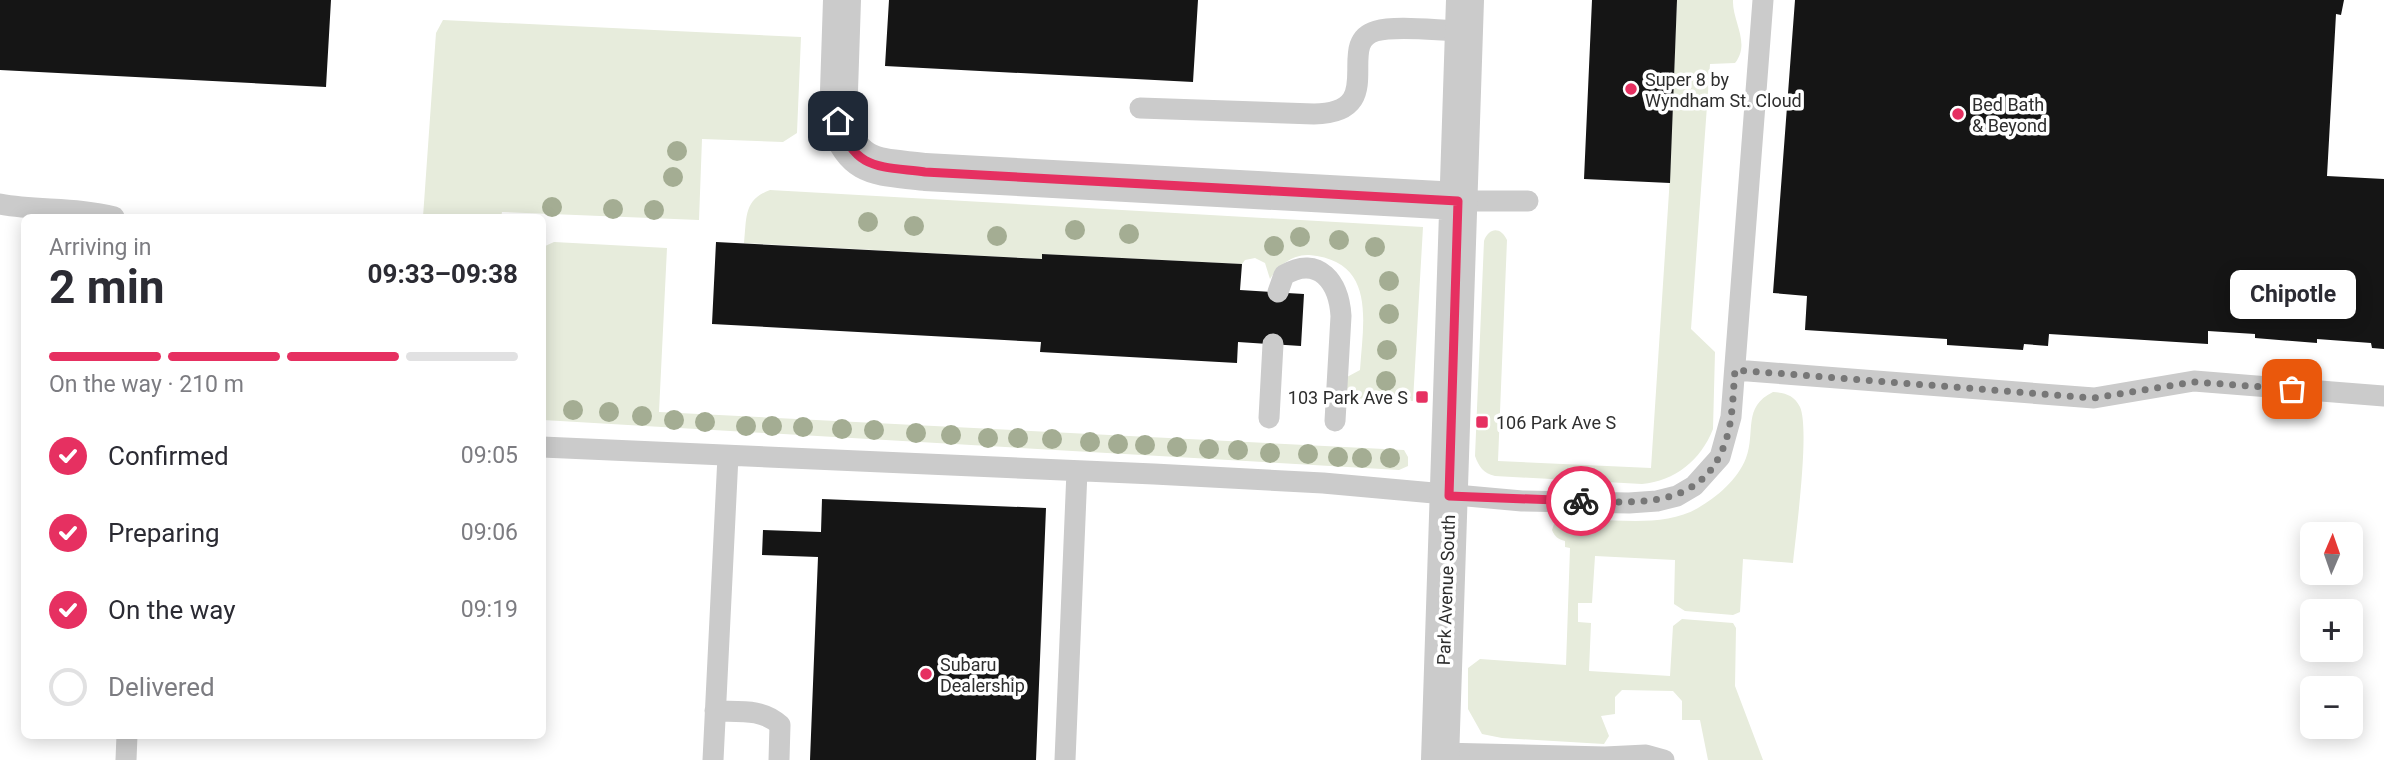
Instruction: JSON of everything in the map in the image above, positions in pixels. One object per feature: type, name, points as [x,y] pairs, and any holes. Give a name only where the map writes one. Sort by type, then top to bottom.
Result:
[{"type":"street","points":[[842,0],[838,121],[853,153],[867,162],[925,172],[1458,201]]},
{"type":"street","name":"Park Avenue South","points":[[1440,756],[1464,16]]},
{"type":"lane","points":[[546,447],[1323,483],[1449,496],[1522,500],[1629,503],[1677,496],[1694,485],[1720,457],[1731,417],[1763,0]]},
{"type":"lane","points":[[1140,108],[1314,114],[1340,111],[1350,104],[1357,92],[1359,53],[1361,44],[1368,35],[1464,16]]},
{"type":"lane","points":[[1458,201],[1528,201]]},
{"type":"lane","points":[[0,204],[53,211]]},
{"type":"lane","points":[[0,212],[98,214]]},
{"type":"lane","points":[[1278,292],[1284,275],[1302,268],[1324,274],[1333,283],[1340,299],[1335,421]]},
{"type":"lane","points":[[1269,418],[1273,344]]},
{"type":"lane","points":[[1735,370],[2094,398],[2194,382],[2384,396]]},
{"type":"lane","points":[[713,760],[728,456]]},
{"type":"lane","points":[[1065,760],[1077,471]]},
{"type":"lane","points":[[715,711],[757,712],[771,717],[780,725],[779,760]]},
{"type":"lane","points":[[126,760],[127,739]]},
{"type":"lane","points":[[1440,756],[1646,755],[1664,760]]},
{"type":"green space","points":[[1677,0],[1733,0],[1741,40],[1735,63],[1710,64],[1691,329],[1715,352],[1713,429],[1694,459],[1676,473],[1654,482],[1642,484],[1491,475],[1482,469],[1475,456],[1484,241],[1489,233],[1495,230],[1502,233],[1507,240],[1498,461],[1651,468],[1669,192]]},
{"type":"green space","points":[[443,20],[801,37],[797,133],[783,142],[702,139],[699,220],[502,212],[423,214],[436,33]]},
{"type":"green space","points":[[770,190],[1423,227],[1413,401],[1350,398],[1345,392],[1347,377],[1360,370],[1363,314],[1356,281],[1346,269],[1331,260],[1309,255],[1297,256],[1282,265],[1270,279],[1265,263],[1255,258],[1245,260],[1242,264],[1043,254],[1042,259],[744,243],[748,211],[755,199]]},
{"type":"green space","points":[[554,242],[667,248],[659,412],[1404,450],[1408,457],[1408,466],[1399,470],[546,420],[546,246]]},
{"type":"green space","points":[[1773,392],[1792,397],[1800,407],[1803,419],[1801,482],[1793,563],[1743,559],[1740,612],[1733,615],[1685,611],[1674,604],[1675,560],[1595,556],[1592,603],[1578,603],[1578,622],[1591,623],[1589,671],[1670,676],[1673,626],[1682,619],[1733,623],[1736,628],[1735,686],[1763,760],[1708,760],[1700,720],[1682,720],[1682,701],[1673,691],[1622,690],[1615,697],[1615,714],[1601,716],[1609,736],[1604,744],[1502,738],[1482,734],[1468,709],[1468,668],[1480,659],[1566,665],[1570,548],[1565,547],[1565,541],[1554,534],[1554,524],[1573,520],[1660,520],[1686,514],[1698,508],[1719,493],[1738,473],[1749,448],[1753,413],[1763,398]]},
{"type":"building","points":[[0,0],[331,0],[326,87],[0,70]]},
{"type":"building","points":[[889,0],[1198,0],[1193,82],[885,66]]},
{"type":"building","name":"Super 8 by Wyndham St. Cloud","points":[[1592,0],[1677,0],[1670,183],[1584,179]]},
{"type":"building","points":[[1795,0],[2344,0],[2341,15],[2336,14],[2327,176],[2384,179],[2384,349],[2372,348],[2371,343],[2317,339],[2317,343],[2255,338],[2255,334],[2208,331],[2208,344],[2049,334],[2048,346],[2024,344],[2023,350],[1947,345],[1947,339],[1805,330],[1807,296],[1773,293]]},
{"type":"building","points":[[716,242],[1042,259],[1042,254],[1242,264],[1240,290],[1304,294],[1301,346],[1238,342],[1237,363],[1040,352],[1041,342],[712,324]]},
{"type":"building","points":[[822,499],[1046,508],[1036,760],[810,760],[818,557],[762,555],[763,530],[821,532]]},
{"type":"way so far","points":[[1581,501],[1657,501],[1677,496],[1694,485],[1709,472],[1720,457],[1727,439],[1735,370],[2094,398],[2194,382],[2292,389]]},
{"type":"place","name":"Super 8 by Wyndham St. Cloud","points":[[1631,89]]},
{"type":"place","name":"Bed Bath & Beyond","points":[[1958,114]]},
{"type":"place","name":"Chipotle","points":[[2292,389]]},
{"type":"place","name":"103 Park Ave S","points":[[1422,397]]},
{"type":"place","name":"106 Park Ave S","points":[[1482,422]]},
{"type":"place","name":"Subaru Dealership","points":[[926,674]]},
{"type":"route","points":[[838,121],[853,153],[867,162],[893,168],[925,172],[1458,201],[1449,496],[1581,501]]}]
